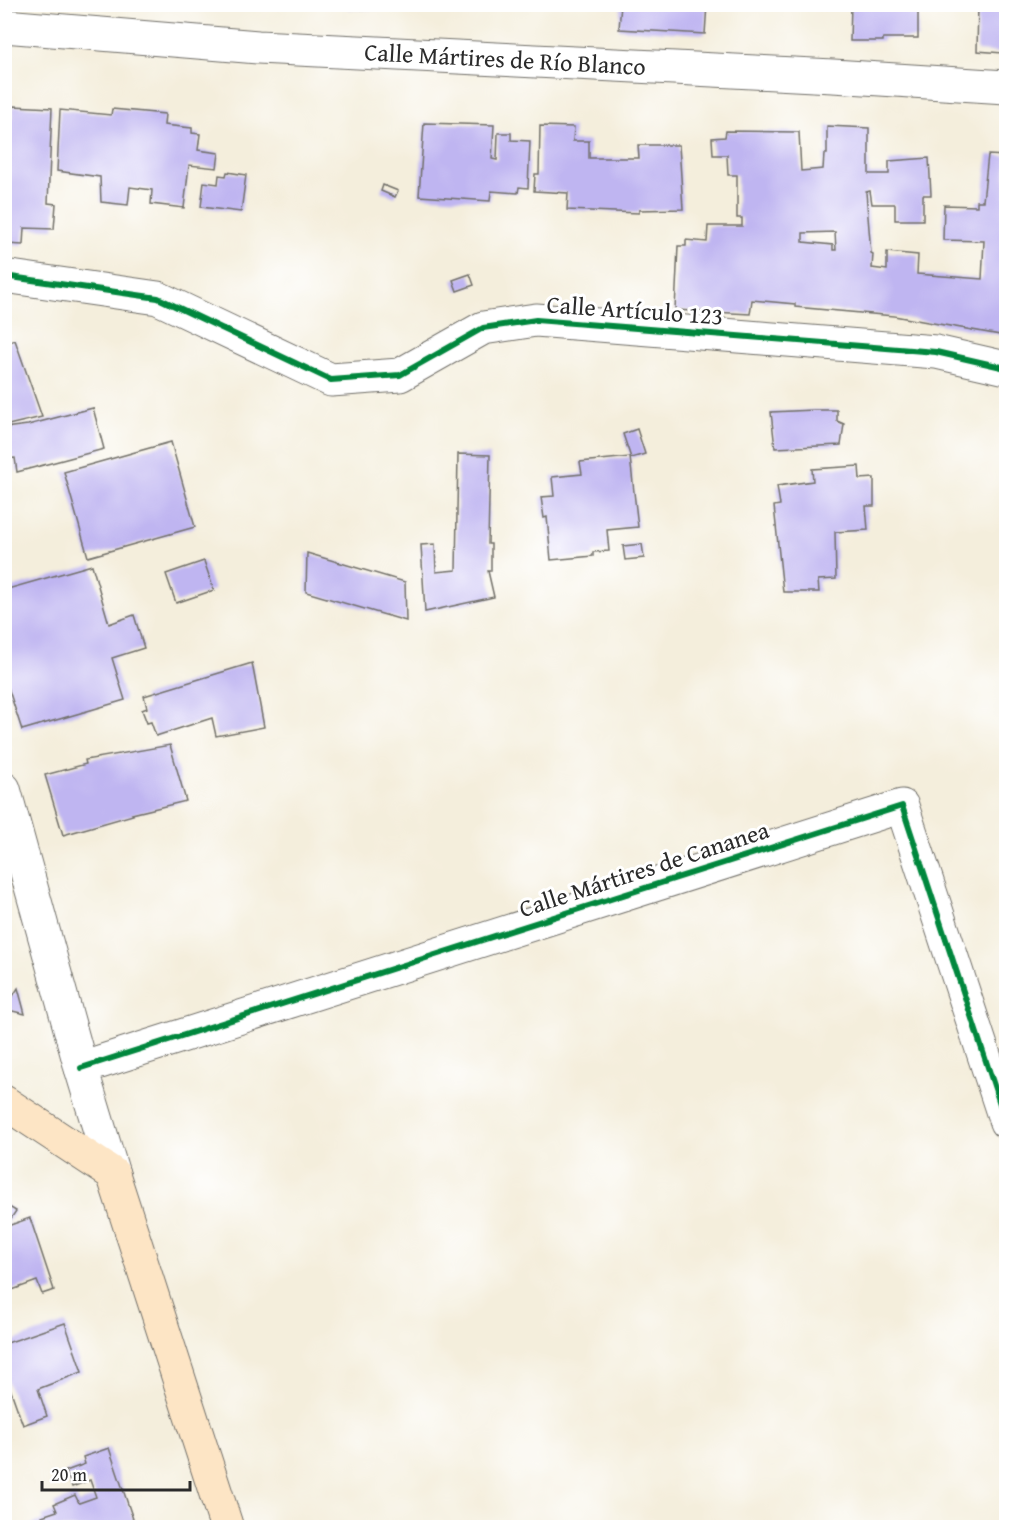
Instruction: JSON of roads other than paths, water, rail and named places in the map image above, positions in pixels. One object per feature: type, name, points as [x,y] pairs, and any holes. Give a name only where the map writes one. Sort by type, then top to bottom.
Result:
[{"type":"street","name":"Calle Mártires de Río Blanco","points":[[4,26],[258,47],[1006,87]]},
{"type":"street","name":"Calle Artículo 123","points":[[4,278],[11,277],[158,298],[331,380],[400,375],[483,328],[536,320],[936,352],[1006,368]]},
{"type":"street","points":[[4,789],[81,1068],[113,1174],[228,1527]]},
{"type":"street","name":"Calle Mártires de Cananea","points":[[81,1068],[902,806],[1006,1122]]},
{"type":"street","points":[[4,1102],[113,1174]]}]
